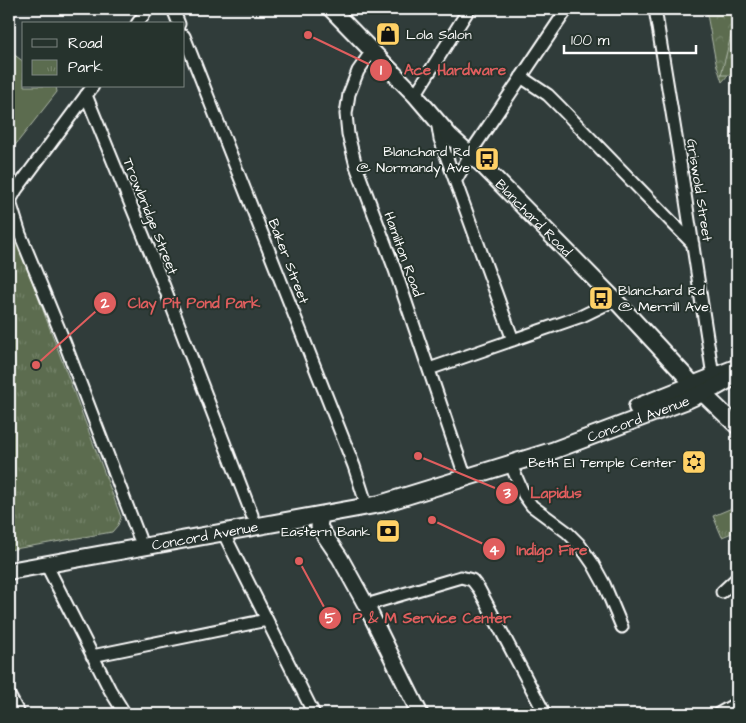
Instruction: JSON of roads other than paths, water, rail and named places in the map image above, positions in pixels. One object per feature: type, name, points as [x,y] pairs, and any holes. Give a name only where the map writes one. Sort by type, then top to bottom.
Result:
[{"type":"main road","name":"Blanchard Road","points":[[331,9],[415,95],[450,136],[615,300],[698,389],[737,426]]},
{"type":"main road","name":"Concord Avenue","points":[[9,571],[43,560],[254,520],[364,502],[511,464],[561,447],[698,389],[712,376],[737,368]]},
{"type":"main road","name":"Concord Avenue","points":[[364,502],[564,436],[737,375]]},
{"type":"main road","points":[[319,510],[332,524],[340,558],[420,714]]},
{"type":"main road","name":"Concord Avenue","points":[[9,561],[43,560]]},
{"type":"street","points":[[138,22],[148,9]]},
{"type":"street","points":[[173,9],[178,22]]},
{"type":"street","points":[[415,95],[469,9]]},
{"type":"street","points":[[456,180],[470,154],[567,9]]},
{"type":"street","name":"Griswold Street","points":[[655,9],[712,376]]},
{"type":"street","name":"Baker Street","points":[[185,39],[354,466],[364,502]]},
{"type":"street","name":"Hamilton Road","points":[[372,51],[358,71],[349,94],[346,114],[348,134],[356,166],[395,270],[463,470]]},
{"type":"street","points":[[521,76],[548,95],[693,244]]},
{"type":"street","points":[[90,91],[16,190],[10,202],[20,234],[64,341],[140,542]]},
{"type":"street","name":"Trowbridge Street","points":[[90,91],[254,520]]},
{"type":"street","points":[[437,122],[440,139],[513,340]]},
{"type":"street","points":[[429,369],[582,316],[615,300]]},
{"type":"street","points":[[511,464],[524,495],[532,506],[568,532],[588,557],[604,584],[622,627]]},
{"type":"street","points":[[220,527],[314,714]]},
{"type":"street","points":[[43,560],[110,690],[125,714]]},
{"type":"street","points":[[366,606],[461,577],[472,580],[479,589],[545,714]]},
{"type":"street","points":[[722,592],[737,578]]},
{"type":"street","points":[[92,656],[266,620]]},
{"type":"street","points":[[9,695],[19,714]]},
{"type":"street","points":[[718,714],[737,703]]},
{"type":"place","name":"Lola Salon","points":[[388,34]]},
{"type":"place","name":"Ace Hardware","points":[[308,35]]},
{"type":"place","name":"Blanchard Rd @ Normandy Ave","points":[[487,159]]},
{"type":"place","name":"Blanchard Rd @ Merrill Ave","points":[[601,298]]},
{"type":"place","name":"Clay Pit Pond Park","points":[[36,365]]},
{"type":"place","name":"Lapidus","points":[[418,456]]},
{"type":"place","name":"Beth El Temple Center","points":[[694,462]]},
{"type":"place","name":"Indigo Fire","points":[[432,520]]},
{"type":"place","name":"Eastern Bank","points":[[388,531]]},
{"type":"place","name":"P & M Service Center","points":[[299,561]]}]
